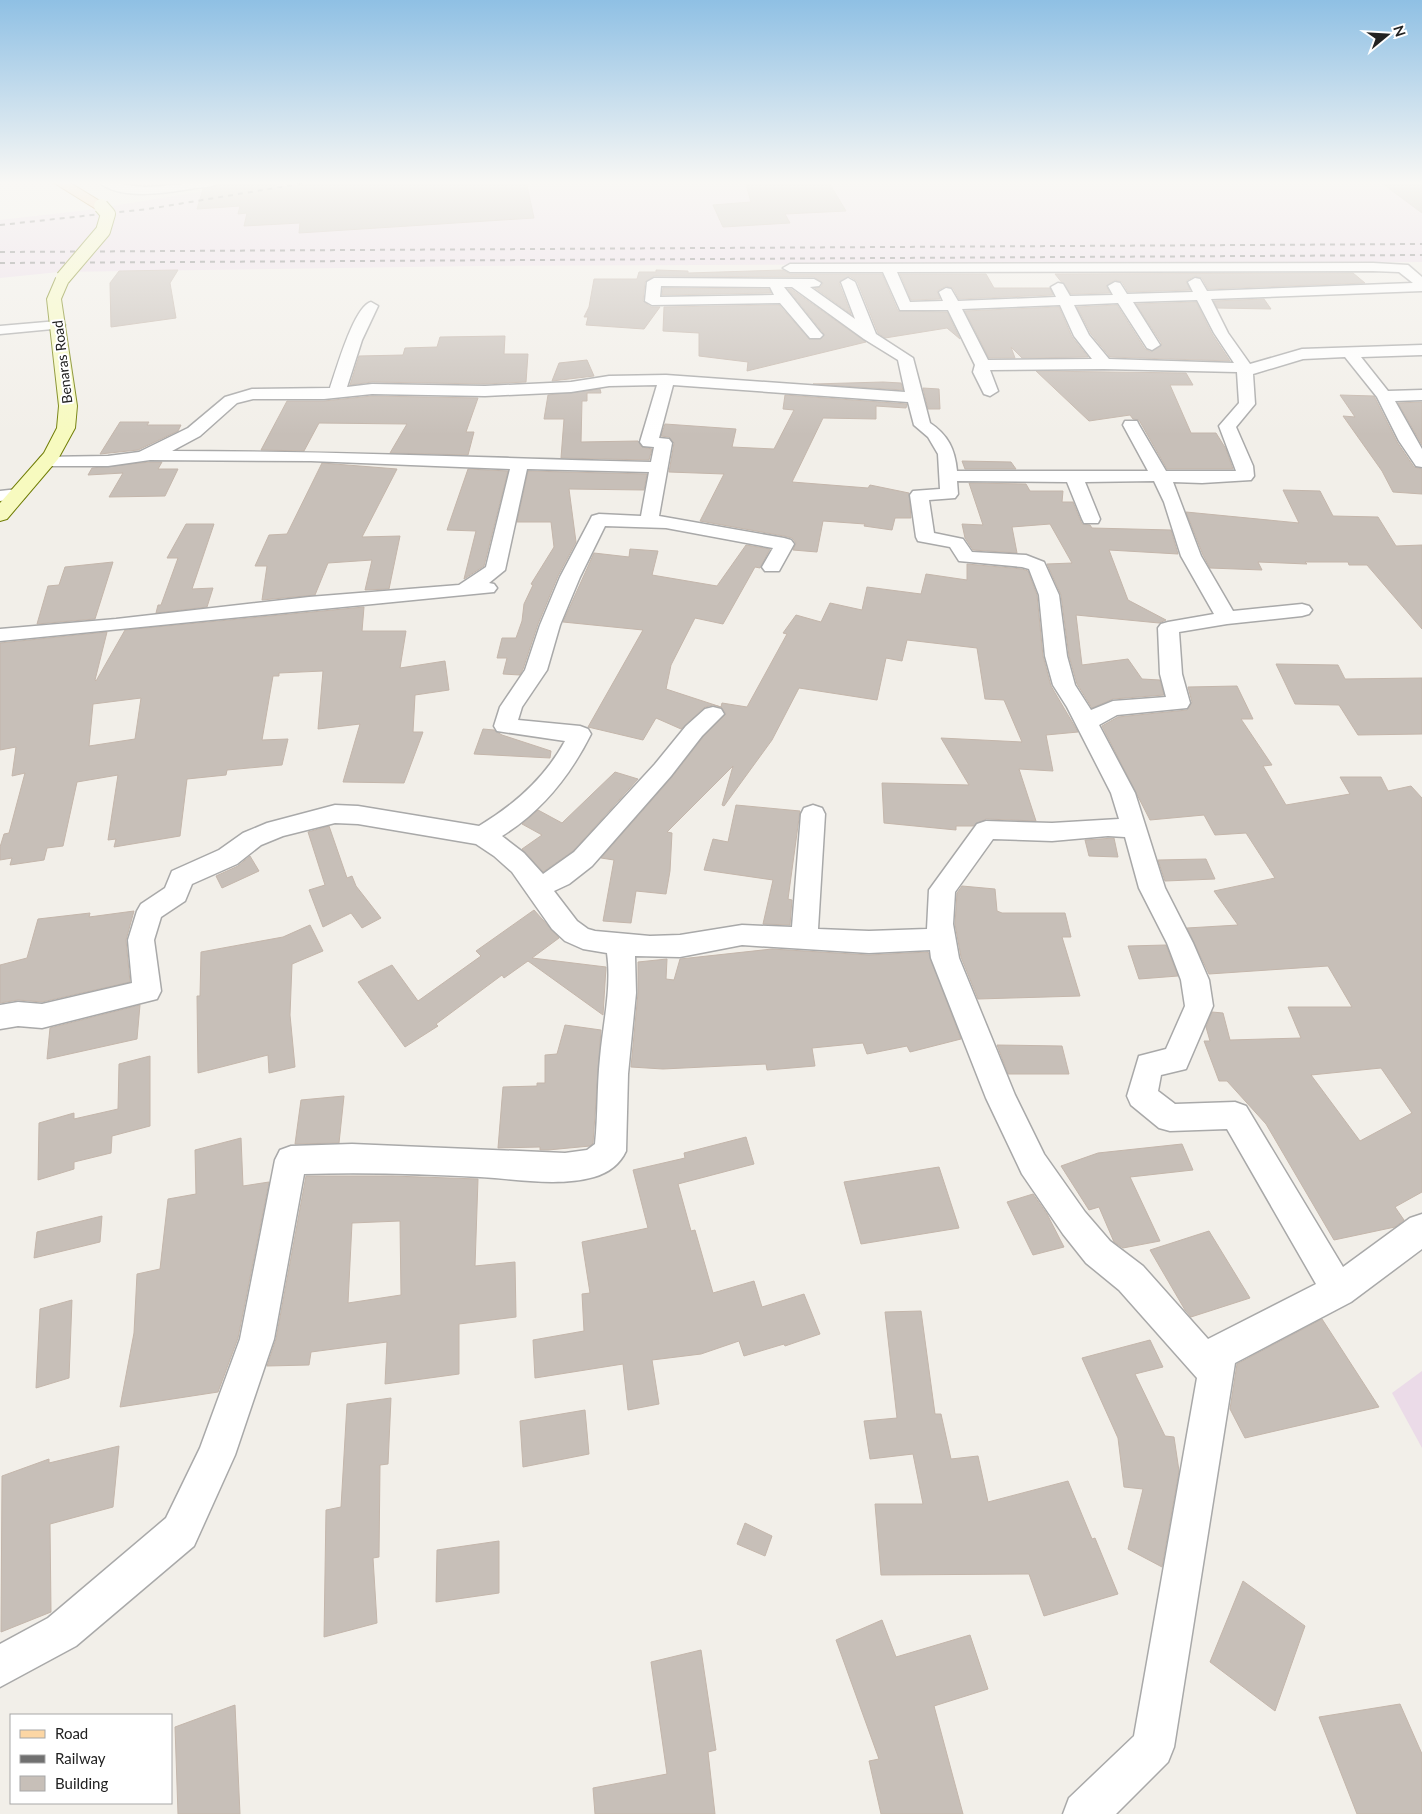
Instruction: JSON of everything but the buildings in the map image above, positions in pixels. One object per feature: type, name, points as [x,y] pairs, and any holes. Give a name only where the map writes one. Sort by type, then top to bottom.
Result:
[{"type":"main road","name":"Benaras Road","points":[[0,516],[9,495],[46,461],[66,428],[68,406],[54,299],[63,278],[74,266]]},
{"type":"street","points":[[790,268],[850,277]]},
{"type":"street","points":[[930,268],[952,305],[983,366],[981,372],[990,391]]},
{"type":"street","points":[[785,299],[652,301],[654,282],[795,283],[892,275],[930,268],[1404,268],[1422,285]]},
{"type":"street","points":[[1049,268],[1082,336],[1104,364]]},
{"type":"street","points":[[1105,268],[1152,345]]},
{"type":"street","points":[[948,476],[1160,476],[1202,478],[1245,476],[1244,466],[1227,426],[1247,404],[1245,370],[1221,333],[1188,268]]},
{"type":"street","points":[[892,275],[905,307],[1422,285]]},
{"type":"street","points":[[850,277],[869,336]]},
{"type":"street","points":[[775,282],[785,299],[815,335]]},
{"type":"street","points":[[795,283],[869,336],[905,358],[922,425],[935,434],[947,454],[949,494],[919,495],[925,537],[956,543],[966,557],[1026,561],[1037,566],[1049,595],[1056,656],[1064,685],[1086,722],[1123,793],[1152,888],[1180,943],[1195,980],[1199,1006],[1176,1060],[1149,1065],[1142,1096],[1170,1118],[1235,1115],[1266,1164],[1314,1254],[1339,1290]]},
{"type":"street","points":[[337,394],[354,340],[371,306]]},
{"type":"street","points":[[0,330],[58,325]]},
{"type":"street","points":[[983,366],[1104,364],[1245,370],[1302,354],[1422,350]]},
{"type":"street","points":[[1349,352],[1384,396],[1419,454]]},
{"type":"street","points":[[142,457],[161,450],[194,432],[231,400],[252,394],[337,394],[372,389],[485,391],[571,387],[617,381],[666,380],[914,397]]},
{"type":"street","points":[[648,521],[663,443],[648,442],[666,380]]},
{"type":"street","points":[[1384,396],[1422,395]]},
{"type":"street","points":[[1130,425],[1169,488],[1178,511],[1186,546],[1196,567],[1227,618]]},
{"type":"street","points":[[46,461],[108,461],[142,457],[311,456],[430,462],[659,467]]},
{"type":"street","points":[[464,590],[496,570],[520,463]]},
{"type":"street","points":[[1074,476],[1091,519]]},
{"type":"street","points":[[482,836],[507,822],[549,785],[570,756],[580,734],[544,732],[505,726],[511,707],[536,670],[567,585],[599,520],[648,521],[723,532],[784,544],[772,567]]},
{"type":"street","points":[[0,635],[209,616],[311,603],[486,588]]},
{"type":"street","points":[[1086,722],[1113,708],[1179,703],[1171,674],[1168,628],[1227,618],[1302,610]]},
{"type":"street","points":[[538,888],[560,877],[583,859],[663,770],[694,731],[713,714]]},
{"type":"street","points":[[0,1017],[18,1014],[42,1016],[147,991],[142,940],[150,911],[176,894],[181,878],[228,857],[252,839],[276,830],[335,814],[358,815],[482,836],[498,844],[516,861],[538,888],[559,919],[575,935],[618,944],[650,947],[680,946],[742,935],[869,942],[942,939]]},
{"type":"street","points":[[805,939],[813,814]]},
{"type":"street","points":[[1135,829],[1108,827],[1052,832],[986,830],[942,890],[940,924],[944,958],[1001,1098],[1033,1164],[1074,1223],[1098,1252],[1131,1278],[1164,1318],[1215,1372]]},
{"type":"street","points":[[0,1666],[62,1632],[180,1532],[216,1455],[257,1339],[291,1160],[411,1159],[565,1167],[593,1163],[610,1151],[614,1111],[614,1074],[623,985],[622,959],[618,944]]},
{"type":"street","points":[[1085,1814],[1152,1747],[1219,1352],[1339,1290],[1422,1229]]},
{"type":"shaded area","points":[[0,266],[559,266],[59,272],[0,278]]},
{"type":"shaded area","points":[[1422,1371],[1422,1448],[1392,1393]]}]
